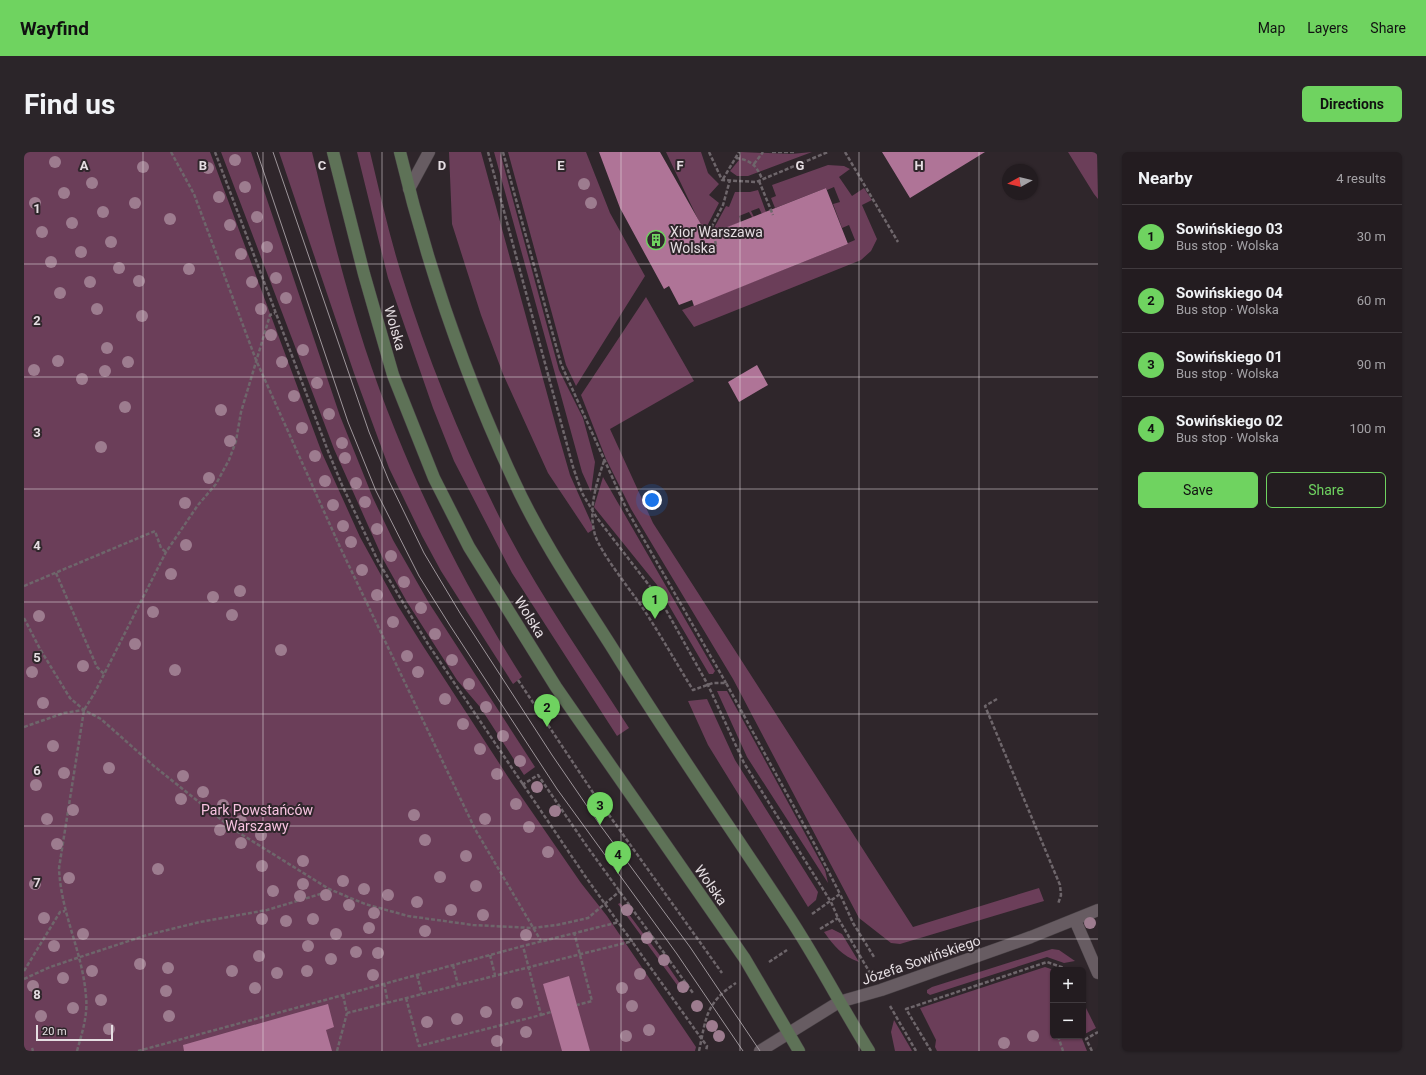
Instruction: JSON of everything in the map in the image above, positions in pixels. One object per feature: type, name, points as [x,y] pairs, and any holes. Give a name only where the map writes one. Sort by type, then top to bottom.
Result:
[{"type":"main road","name":"Wolska","points":[[333,152],[364,274],[393,375],[434,478],[469,547],[556,687],[745,959],[799,1051]]},
{"type":"main road","points":[[400,152],[434,277],[464,360],[514,482],[559,566],[648,708],[795,926],[869,1051]]},
{"type":"street","points":[[409,189],[429,152]]},
{"type":"street","name":"Józefa Sowińskiego","points":[[760,1051],[839,1002],[914,979],[1031,937],[1098,910]]},
{"type":"street","points":[[1075,920],[1098,973]]},
{"type":"path","points":[[171,152],[194,194],[256,360],[340,547],[475,829],[540,941]]},
{"type":"path","points":[[215,152],[275,313],[342,485],[378,561],[453,683],[474,711],[522,785],[702,1038],[707,1046],[706,1051]]},
{"type":"path","points":[[488,152],[573,467],[582,493],[592,510],[663,605],[708,685],[744,763],[831,902],[838,918],[863,960]]},
{"type":"path","points":[[503,152],[561,364],[627,510],[726,683],[815,844],[853,923],[874,957]]},
{"type":"path","points":[[709,152],[722,180]]},
{"type":"path","points":[[722,180],[739,152]]},
{"type":"path","points":[[754,164],[763,152]]},
{"type":"path","points":[[772,152],[794,152]]},
{"type":"path","points":[[722,180],[756,182],[828,152]]},
{"type":"path","points":[[845,152],[898,242]]},
{"type":"path","points":[[736,158],[747,159],[754,164],[773,215]]},
{"type":"path","points":[[716,245],[712,226],[723,206],[730,180]]},
{"type":"path","points":[[78,1051],[86,1016],[86,998],[79,957],[64,911],[60,891],[59,868],[84,710],[166,552],[198,505],[216,484],[229,460],[236,441],[241,412],[270,315],[275,313]]},
{"type":"path","points":[[604,460],[595,489],[592,510],[595,536],[649,618],[692,690],[713,683],[726,683]]},
{"type":"path","points":[[24,586],[155,530],[161,548],[166,552]]},
{"type":"path","points":[[56,573],[98,667],[104,674]]},
{"type":"path","points":[[24,618],[40,649],[70,698],[84,710],[101,719],[155,767],[233,829],[329,889],[365,904],[408,916],[473,925],[533,928],[557,925],[588,918],[620,891]]},
{"type":"path","points":[[518,680],[594,794],[722,973]]},
{"type":"path","points":[[997,699],[985,706],[1060,885],[1061,895],[1058,905]]},
{"type":"path","points":[[24,727],[64,713],[84,710]]},
{"type":"path","points":[[522,785],[538,775],[586,845],[693,993]]},
{"type":"path","points":[[24,979],[79,957],[147,936],[200,922],[266,910],[327,892],[329,889]]},
{"type":"path","points":[[812,914],[831,902],[840,894]]},
{"type":"path","points":[[24,970],[60,912],[64,911]]},
{"type":"path","points":[[821,928],[838,918]]},
{"type":"path","points":[[138,1051],[540,941],[619,922]]},
{"type":"path","points":[[574,932],[592,1001],[577,1005]]},
{"type":"path","points":[[347,1013],[580,953],[633,941]]},
{"type":"path","points":[[523,946],[541,1015]]},
{"type":"path","points":[[490,955],[495,975]]},
{"type":"path","points":[[931,1051],[906,1009],[1047,962],[1061,967]]},
{"type":"path","points":[[453,965],[458,985]]},
{"type":"path","points":[[417,975],[422,994]]},
{"type":"path","points":[[384,983],[388,1003]]},
{"type":"path","points":[[337,1051],[347,1013],[343,995]]},
{"type":"path","points":[[406,998],[419,1046],[551,1012]]},
{"type":"path","points":[[699,1051],[708,1010]]},
{"type":"path","points":[[897,1017],[916,1051]]},
{"type":"path","points":[[1092,1051],[1086,1039],[1098,1032]]},
{"type":"path","points":[[1059,1039],[1063,1051]]},
{"type":"green space","name":"Park Powstańców Warszawy","points":[[24,152],[210,152],[322,453],[360,537],[398,606],[512,783],[581,883],[607,916],[696,1047],[695,1051],[24,1051]]},
{"type":"green space","points":[[221,152],[251,152],[340,416],[373,498],[393,540],[429,603],[535,767],[524,775],[480,707],[457,680],[407,602],[383,559],[334,449]]},
{"type":"green space","points":[[279,152],[312,152],[350,299],[380,391],[396,433],[433,517],[475,598],[522,677],[513,684],[441,571],[389,468],[354,373]]},
{"type":"green space","points":[[357,152],[370,152],[397,261],[412,309],[448,405],[462,437],[506,530],[534,580],[629,728],[617,736],[512,573],[454,461],[433,408],[388,278]]},
{"type":"green space","points":[[449,152],[481,152],[570,475],[594,529],[588,533],[548,473],[503,374],[481,315],[452,224]]},
{"type":"green space","points":[[494,152],[500,152],[559,370],[583,418],[595,462],[591,492],[582,472]]},
{"type":"green space","points":[[508,152],[586,152],[610,213],[645,276],[576,386],[566,365]]},
{"type":"green space","points":[[666,152],[701,152],[708,173],[719,184],[709,195],[719,203],[704,232]]},
{"type":"green space","points":[[741,152],[791,154],[812,152],[748,176],[737,176],[730,171],[739,160]]},
{"type":"green space","points":[[1068,152],[1097,152],[1098,199],[1094,194]]},
{"type":"green space","points":[[828,165],[844,166],[850,169],[839,177],[852,196],[864,188],[872,200],[862,205],[877,239],[871,251],[861,260],[694,327],[682,310],[855,240],[849,225],[842,228],[833,204],[840,202],[834,187],[827,190],[826,188],[775,208],[771,198],[776,196],[772,185]]},
{"type":"green space","points":[[758,190],[766,212],[762,214],[759,208],[751,211],[754,217],[752,217],[749,212],[739,216],[741,222],[716,232],[714,228],[726,206],[729,207],[735,192],[750,192]]},
{"type":"green space","points":[[646,297],[694,381],[610,429],[653,523],[913,927],[1039,888],[1044,901],[900,944],[891,943],[859,918],[733,679],[631,509],[606,459],[581,395]]},
{"type":"green space","points":[[603,477],[715,671],[713,674],[709,674],[657,585],[594,507]]},
{"type":"green space","points":[[717,691],[727,691],[825,870],[828,883],[747,757]]},
{"type":"green space","points":[[707,699],[735,760],[818,892],[816,900],[808,907],[708,745],[688,701]]},
{"type":"green space","points":[[620,903],[625,909],[626,907],[630,911],[628,913],[645,936],[647,935],[650,939],[649,941],[662,958],[664,957],[667,962],[666,963],[681,985],[683,984],[686,988],[680,989],[618,904]]},
{"type":"green space","points":[[832,929],[842,934],[859,962],[843,954],[831,942],[824,932]]},
{"type":"green space","points":[[1052,949],[1059,950],[1075,961],[1064,963],[1047,957],[930,995],[927,993],[927,990],[932,987]]},
{"type":"green space","points":[[1045,967],[1050,969],[1050,1039],[1082,1039],[1087,1051],[937,1051],[935,1047],[936,1040],[920,1008]]},
{"type":"green space","points":[[1086,1008],[1096,1028],[1086,1033]]},
{"type":"green space","points":[[894,1020],[912,1051],[895,1051],[891,1032]]},
{"type":"building","points":[[599,152],[660,152],[707,235],[826,188],[848,244],[694,306],[692,300],[679,305],[669,286],[664,289],[620,208]]},
{"type":"building","points":[[882,152],[985,152],[910,198]]},
{"type":"building","points":[[757,365],[768,385],[739,402],[728,382]]},
{"type":"building","points":[[569,976],[590,1051],[562,1051],[543,984]]},
{"type":"building","points":[[328,1004],[334,1027],[326,1030],[332,1051],[184,1051],[183,1045]]},
{"type":"tram line","points":[[257,152],[348,422],[376,491],[419,576],[557,789],[677,954],[743,1051]]},
{"type":"tram line","points":[[273,152],[369,432],[389,481],[424,553],[460,613],[552,755],[600,825],[690,947],[760,1051]]},
{"type":"place","name":"Xior Warszawa Wolska","points":[[656,240]]},
{"type":"place","name":"Sowińskiego 03","points":[[655,619]]},
{"type":"place","name":"Sowińskiego 04","points":[[547,727]]},
{"type":"place","name":"Sowińskiego 01","points":[[600,825]]},
{"type":"place","name":"Sowińskiego 02","points":[[618,874]]}]
